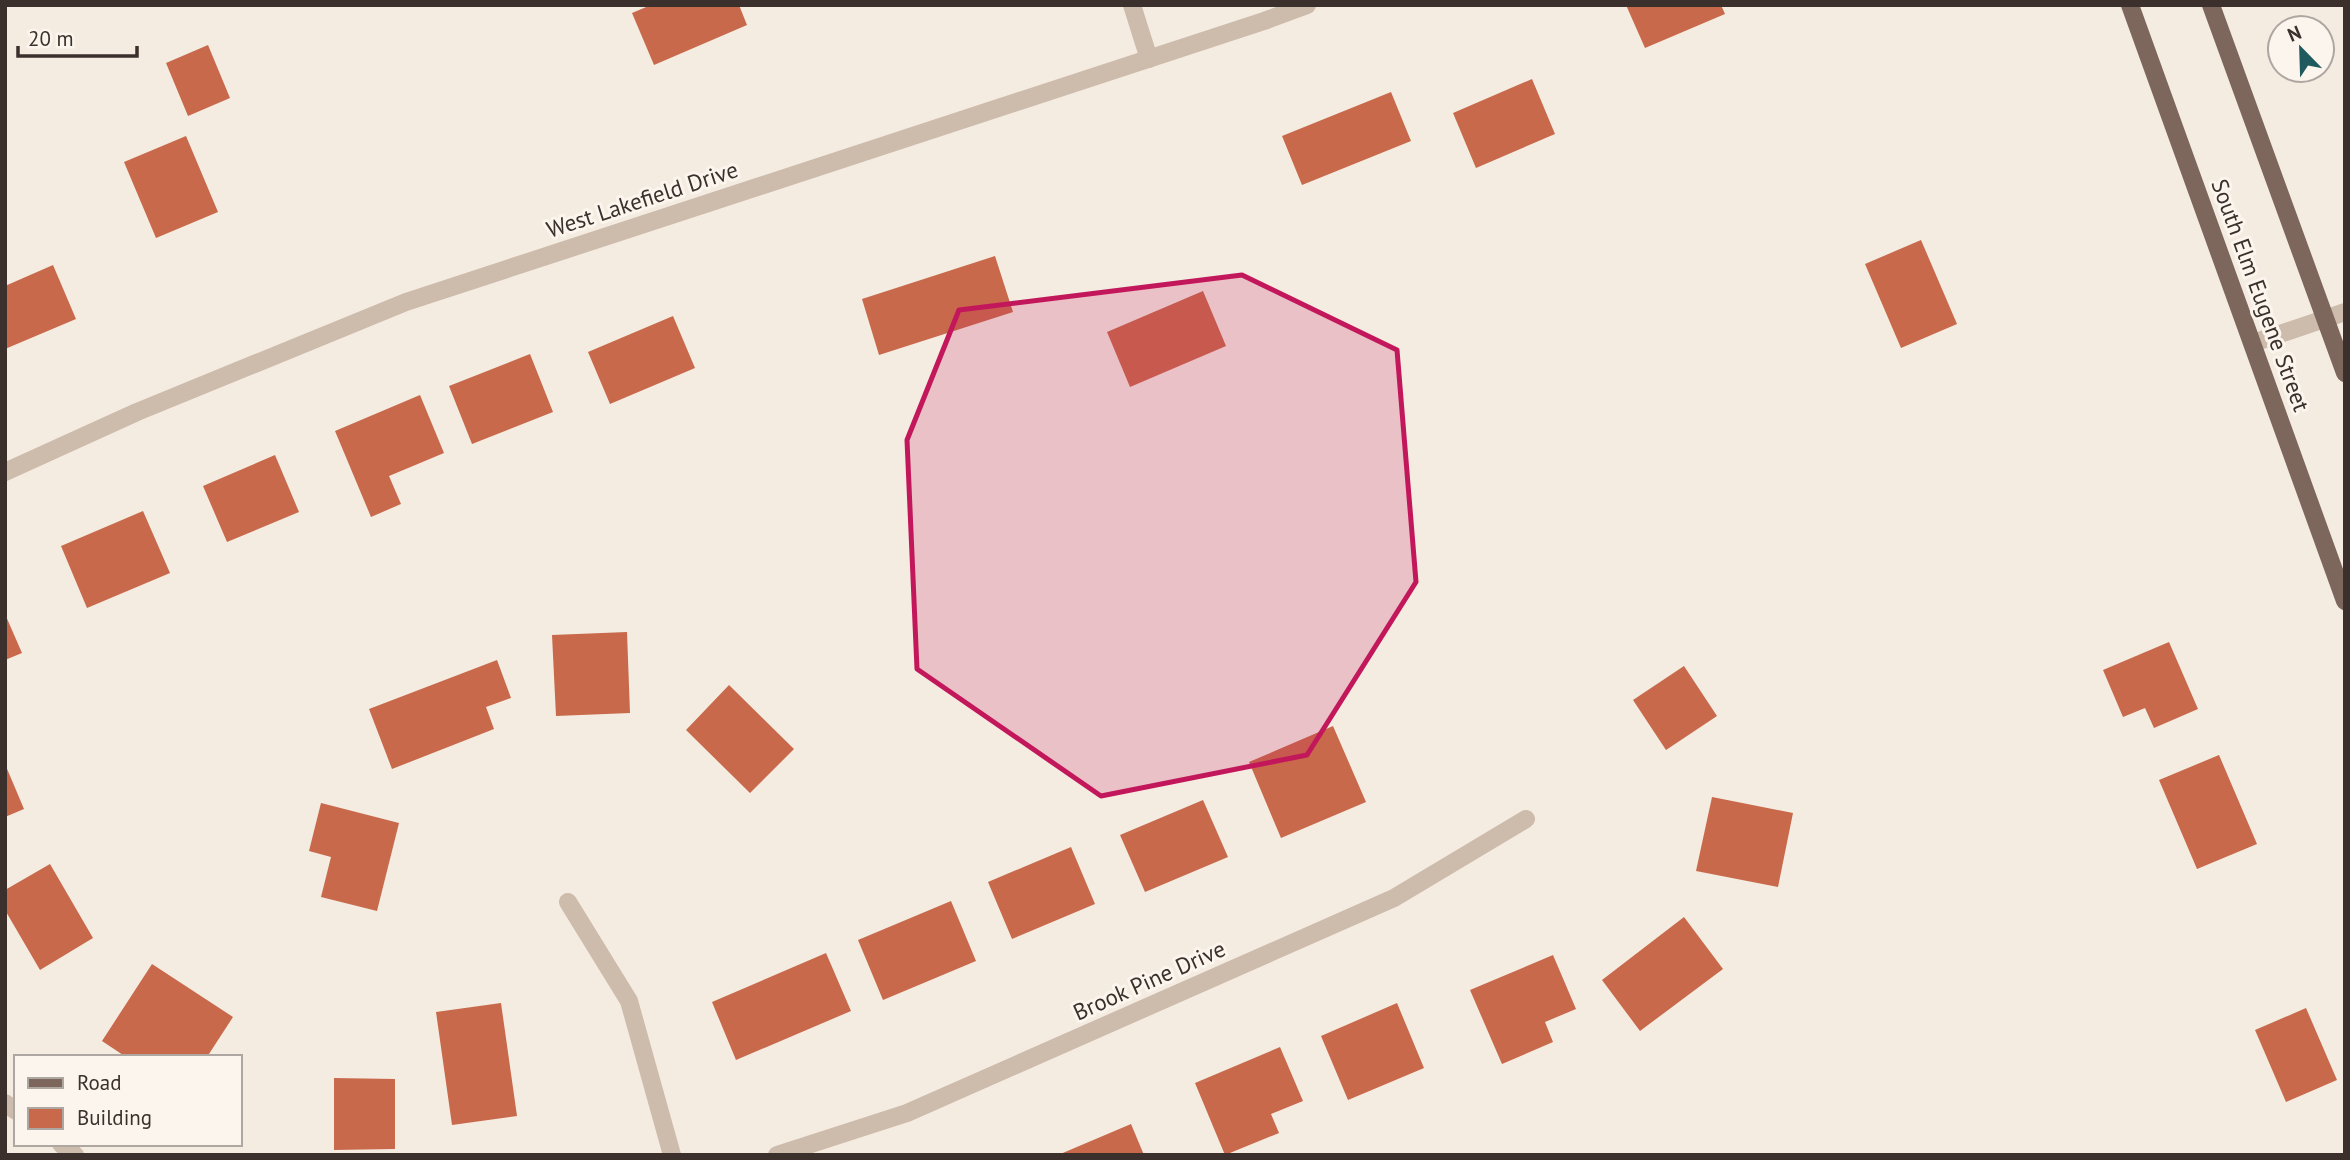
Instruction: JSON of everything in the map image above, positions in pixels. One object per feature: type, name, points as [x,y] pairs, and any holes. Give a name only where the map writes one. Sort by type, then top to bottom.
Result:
[{"type":"main road","name":"South Elm Eugene Street","points":[[2130,5],[2345,601]]},
{"type":"main road","points":[[2211,5],[2345,373]]},
{"type":"street","points":[[1132,5],[1149,59]]},
{"type":"street","name":"West Lakefield Drive","points":[[5,472],[137,412],[406,302],[1307,5]]},
{"type":"street","points":[[2253,343],[2345,312]]},
{"type":"street","name":"Brook Pine Drive","points":[[777,1155],[907,1113],[1394,898],[1526,819]]},
{"type":"street","points":[[568,902],[629,1002],[672,1155]]},
{"type":"highlighted area","points":[[1242,275],[1397,350],[1416,582],[1307,755],[1101,796],[917,669],[907,440],[959,310]]},
{"type":"building","points":[[651,5],[739,5],[747,25],[654,65],[632,13]]},
{"type":"building","points":[[1626,5],[1721,5],[1725,14],[1645,48]]},
{"type":"building","points":[[208,45],[230,98],[188,116],[166,63]]},
{"type":"building","points":[[1532,79],[1555,134],[1476,168],[1453,113]]},
{"type":"building","points":[[1391,92],[1411,141],[1302,185],[1282,136]]},
{"type":"building","points":[[186,136],[218,212],[156,238],[124,162]]},
{"type":"building","points":[[1921,240],[1957,324],[1901,348],[1865,264]]},
{"type":"building","points":[[995,256],[1013,312],[879,355],[862,299]]},
{"type":"building","points":[[53,265],[76,319],[5,349],[5,286]]},
{"type":"building","points":[[1203,291],[1226,346],[1130,387],[1107,332]]},
{"type":"building","points":[[673,316],[695,368],[610,404],[588,352]]},
{"type":"building","points":[[530,354],[553,412],[472,444],[449,386]]},
{"type":"building","points":[[420,395],[444,453],[389,476],[401,504],[371,517],[335,431]]},
{"type":"building","points":[[275,455],[299,512],[227,542],[203,486]]},
{"type":"building","points":[[143,511],[170,573],[87,608],[61,546]]},
{"type":"building","points":[[5,614],[22,653],[5,660]]},
{"type":"building","points":[[627,632],[630,713],[556,716],[552,635]]},
{"type":"building","points":[[2169,642],[2198,709],[2154,728],[2145,708],[2123,717],[2103,670]]},
{"type":"building","points":[[497,660],[511,698],[486,707],[494,729],[392,769],[369,709]]},
{"type":"building","points":[[1684,666],[1717,716],[1666,750],[1633,700]]},
{"type":"building","points":[[729,685],[794,749],[750,793],[686,730]]},
{"type":"building","points":[[1333,726],[1366,802],[1281,838],[1249,762]]},
{"type":"building","points":[[2219,755],[2257,844],[2197,869],[2159,780]]},
{"type":"building","points":[[5,764],[24,809],[5,817]]},
{"type":"building","points":[[1712,797],[1793,813],[1778,887],[1696,871]]},
{"type":"building","points":[[1203,800],[1228,857],[1145,892],[1120,835]]},
{"type":"building","points":[[321,803],[399,823],[377,911],[321,897],[331,857],[309,851]]},
{"type":"building","points":[[1071,847],[1095,904],[1012,939],[988,882]]},
{"type":"building","points":[[50,864],[93,938],[40,970],[5,910],[5,890]]},
{"type":"building","points":[[951,901],[976,961],[883,1000],[858,940]]},
{"type":"building","points":[[1684,917],[1723,969],[1640,1031],[1602,980]]},
{"type":"building","points":[[826,953],[851,1011],[736,1060],[712,1002]]},
{"type":"building","points":[[1553,955],[1576,1009],[1545,1022],[1553,1042],[1502,1064],[1470,990]]},
{"type":"building","points":[[152,964],[233,1017],[208,1055],[123,1055],[102,1041]]},
{"type":"building","points":[[501,1003],[517,1116],[452,1125],[436,1012]]},
{"type":"building","points":[[1397,1003],[1424,1068],[1348,1100],[1321,1036]]},
{"type":"building","points":[[2306,1008],[2337,1080],[2286,1102],[2255,1030]]},
{"type":"building","points":[[1280,1047],[1303,1101],[1271,1114],[1279,1133],[1225,1155],[1195,1083]]},
{"type":"building","points":[[334,1078],[395,1079],[395,1149],[334,1150]]},
{"type":"building","points":[[1131,1124],[1144,1155],[1058,1155]]}]
